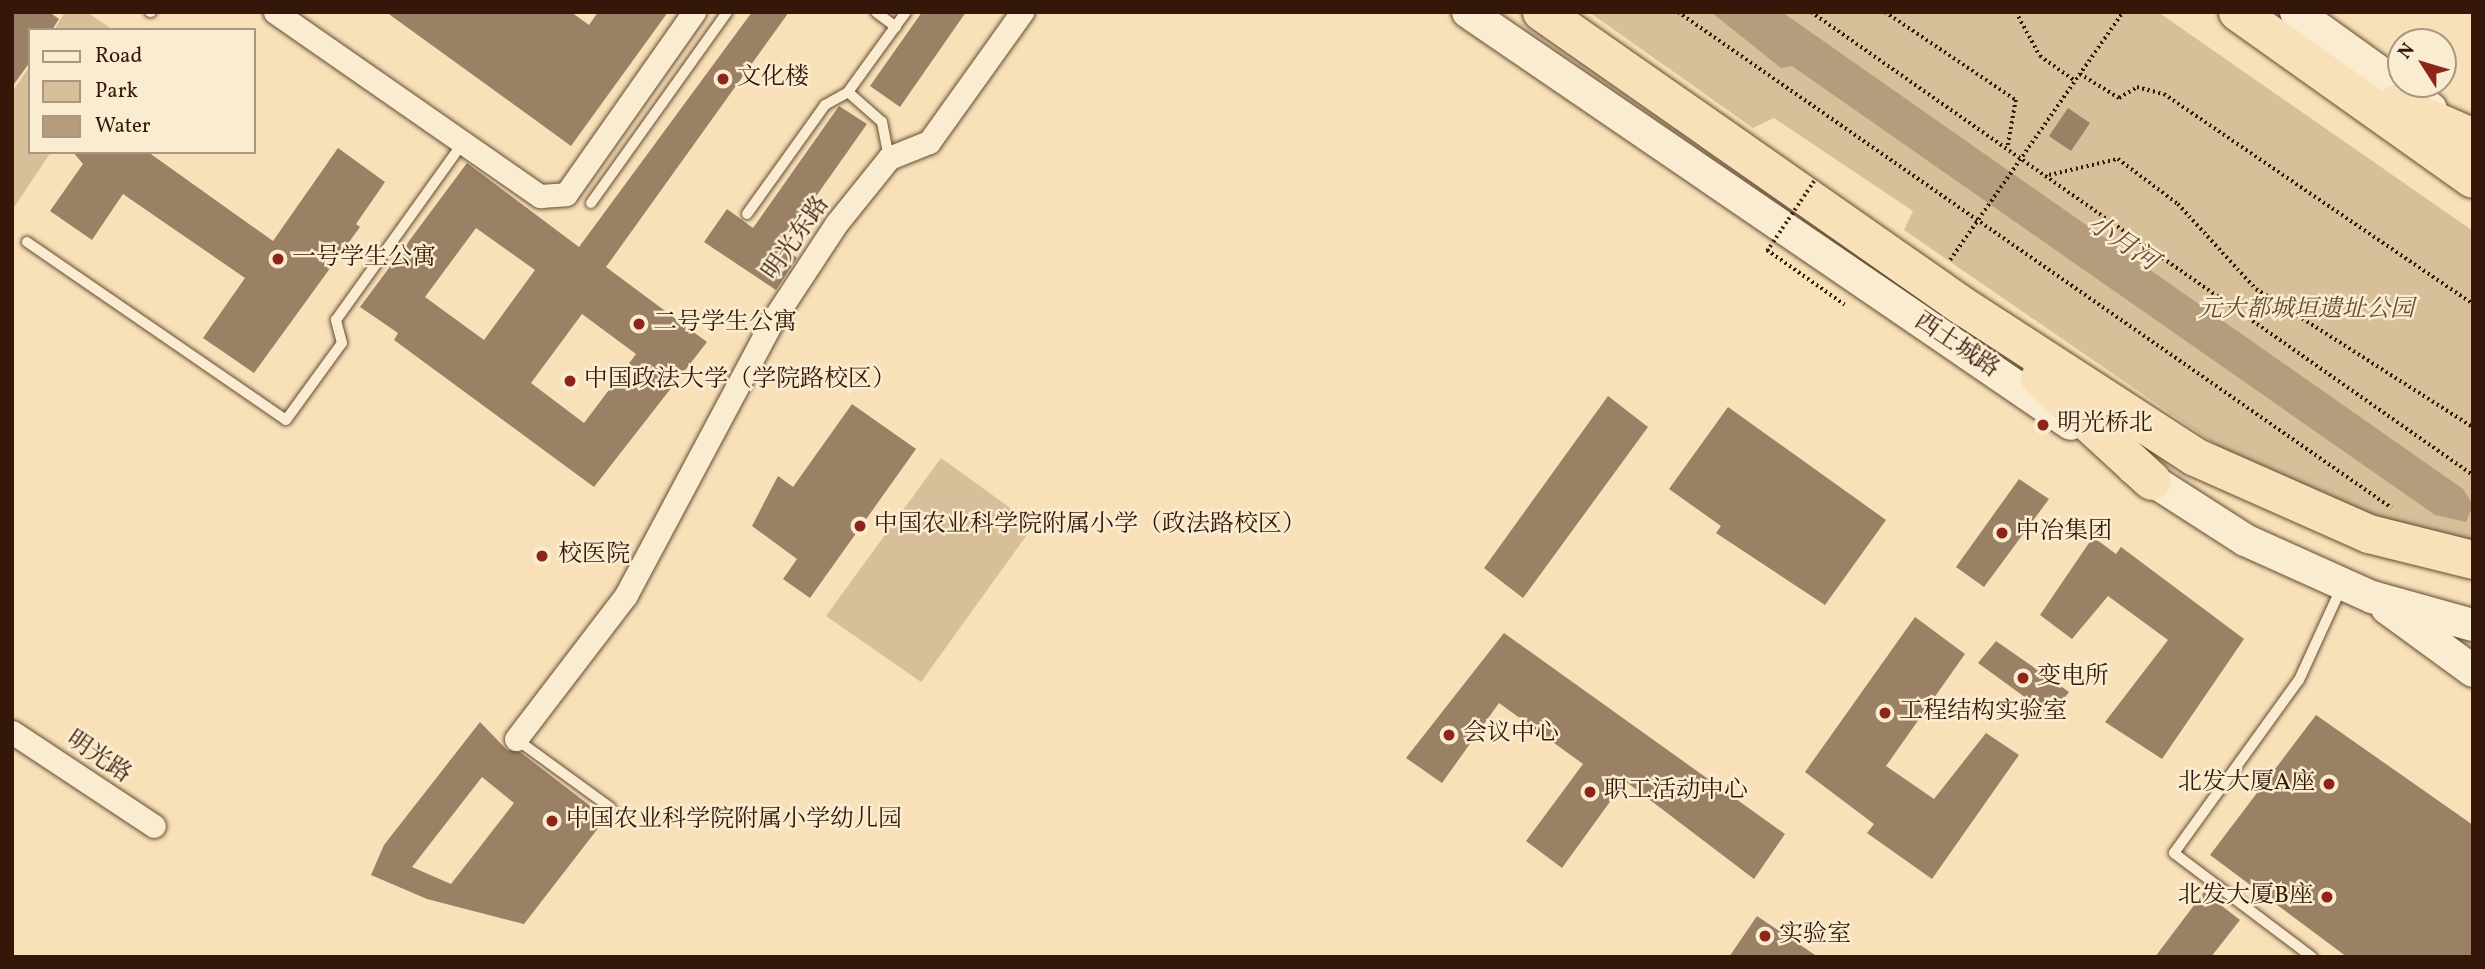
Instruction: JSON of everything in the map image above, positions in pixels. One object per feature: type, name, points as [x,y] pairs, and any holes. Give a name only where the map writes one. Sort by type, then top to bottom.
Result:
[{"type":"highway","points":[[1542,12],[1961,305],[2195,457],[2369,534],[2473,560]]},
{"type":"highway","points":[[2238,12],[2473,179]]},
{"type":"highway","points":[[2246,12],[2385,99],[2472,138]]},
{"type":"highway","points":[[1961,305],[2152,481]]},
{"type":"street","points":[[275,12],[540,196],[566,194],[694,12]]},
{"type":"street","points":[[889,158],[929,142],[1022,12]]},
{"type":"street","name":"西土城路","points":[[1468,12],[2152,481],[2245,540],[2372,597],[2473,625]]},
{"type":"street","points":[[2296,12],[2472,138]]},
{"type":"street","name":"明光东路","points":[[516,739],[626,595],[771,323],[889,158]]},
{"type":"street","points":[[2372,597],[2473,671]]},
{"type":"street","name":"明光路","points":[[12,732],[154,826]]},
{"type":"lane","points":[[591,203],[727,12]]},
{"type":"lane","points":[[876,12],[896,27]]},
{"type":"lane","points":[[747,214],[825,105],[848,92],[906,12]]},
{"type":"lane","points":[[848,92],[881,122],[889,158]]},
{"type":"lane","points":[[27,242],[286,420],[342,343],[336,320],[462,144]]},
{"type":"lane","points":[[2312,957],[2174,853],[2299,680],[2343,583]]},
{"type":"lane","points":[[516,739],[611,808]]},
{"type":"path","points":[[1678,12],[2402,515]]},
{"type":"path","points":[[1811,12],[2008,146],[2021,158],[2049,175],[2473,475]]},
{"type":"path","points":[[1885,12],[2016,100],[2008,146]]},
{"type":"path","points":[[2016,12],[2040,56],[2075,81]]},
{"type":"path","points":[[1944,269],[2123,12]]},
{"type":"path","points":[[2080,74],[2119,98],[2137,86],[2164,94],[2473,304]]},
{"type":"path","points":[[2049,175],[2118,159],[2178,204],[2256,289],[2473,427]]},
{"type":"path","points":[[1767,251],[1816,178]]},
{"type":"path","points":[[1757,244],[1845,305]]},
{"type":"green space","points":[[65,12],[87,12],[110,28],[55,28]]},
{"type":"green space","name":"元大都城垣遗址公园","points":[[1589,12],[2158,12],[2473,231],[2473,543],[2360,511],[2228,453],[1904,230],[1913,211],[1774,118],[1753,128]]},
{"type":"green space","points":[[28,69],[28,154],[50,154],[13,209],[12,92]]},
{"type":"green space","points":[[941,458],[1034,525],[921,682],[826,616]]},
{"type":"water","points":[[1711,12],[1782,12],[2463,489],[2473,505],[2466,522],[2435,515],[1792,66],[1781,68]]},
{"type":"building","points":[[12,12],[49,12],[59,19],[53,28],[28,28],[28,65],[12,87]]},
{"type":"building","points":[[386,12],[571,12],[589,25],[598,12],[668,12],[571,146]]},
{"type":"building","name":"二号学生公寓","points":[[752,12],[789,12],[606,267],[707,342],[594,487],[394,340],[398,333],[360,307],[467,163],[579,247]],"holes":[[[476,228],[535,270],[484,340],[425,297]],[[582,314],[636,354],[584,423],[531,383]]]},
{"type":"building","points":[[922,12],[966,12],[900,107],[870,86]]},
{"type":"building","points":[[839,106],[867,124],[781,246],[797,258],[776,290],[704,242],[727,209],[753,228]]},
{"type":"building","points":[[2068,108],[2090,123],[2071,151],[2049,136]]},
{"type":"building","name":"一号学生公寓","points":[[338,148],[385,182],[356,224],[360,227],[254,373],[203,338],[245,278],[123,194],[92,240],[50,211],[83,164],[75,154],[151,154],[273,241]]},
{"type":"building","points":[[1608,396],[1648,427],[1523,598],[1484,568]]},
{"type":"building","points":[[852,404],[916,449],[810,598],[783,579],[797,559],[752,526],[778,476],[793,487]]},
{"type":"building","points":[[1728,407],[1886,520],[1825,605],[1716,533],[1721,526],[1669,489]]},
{"type":"building","name":"中冶集团","points":[[2019,479],[2049,499],[1984,587],[1956,567]]},
{"type":"building","points":[[2093,537],[2116,554],[2121,547],[2244,639],[2162,759],[2105,722],[2168,640],[2108,596],[2072,639],[2040,615]]},
{"type":"building","points":[[1915,617],[1965,654],[1886,766],[1934,799],[1986,733],[2019,755],[1932,879],[1867,833],[1874,824],[1805,772]]},
{"type":"building","points":[[1504,633],[1785,834],[1754,879],[1625,781],[1562,868],[1526,841],[1583,764],[1499,703],[1442,783],[1406,758]]},
{"type":"building","name":"变电所","points":[[1996,641],[2069,692],[2051,716],[1978,663]]},
{"type":"building","points":[[2316,715],[2473,825],[2473,957],[2347,957],[2210,855]]},
{"type":"building","name":"中国农业科学院附属小学幼儿园","points":[[480,722],[507,750],[520,752],[606,818],[524,924],[427,899],[371,875],[384,845]],"holes":[[[482,777],[514,803],[451,884],[412,867]]]},
{"type":"building","points":[[2204,892],[2240,920],[2211,957],[2155,957]]},
{"type":"building","name":"实验室","points":[[1757,916],[1818,957],[1729,957]]},
{"type":"place","name":"文化楼","points":[[723,79]]},
{"type":"place","name":"一号学生公寓","points":[[278,259]]},
{"type":"place","name":"二号学生公寓","points":[[639,324]]},
{"type":"place","name":"中国政法大学（学院路校区）","points":[[570,381]]},
{"type":"place","name":"明光桥北","points":[[2043,425]]},
{"type":"place","name":"中国农业科学院附属小学（政法路校区）","points":[[860,526]]},
{"type":"place","name":"中冶集团","points":[[2002,533]]},
{"type":"place","name":"校医院","points":[[542,556]]},
{"type":"place","name":"变电所","points":[[2023,678]]},
{"type":"place","name":"工程结构实验室","points":[[1885,713]]},
{"type":"place","name":"会议中心","points":[[1449,735]]},
{"type":"place","name":"北发大厦A座","points":[[2329,784]]},
{"type":"place","name":"职工活动中心","points":[[1590,792]]},
{"type":"place","name":"中国农业科学院附属小学幼儿园","points":[[552,821]]},
{"type":"place","name":"北发大厦B座","points":[[2327,897]]},
{"type":"place","name":"实验室","points":[[1765,936]]},
{"type":"water label","name":"小月河","points":[[2122,244]]}]
